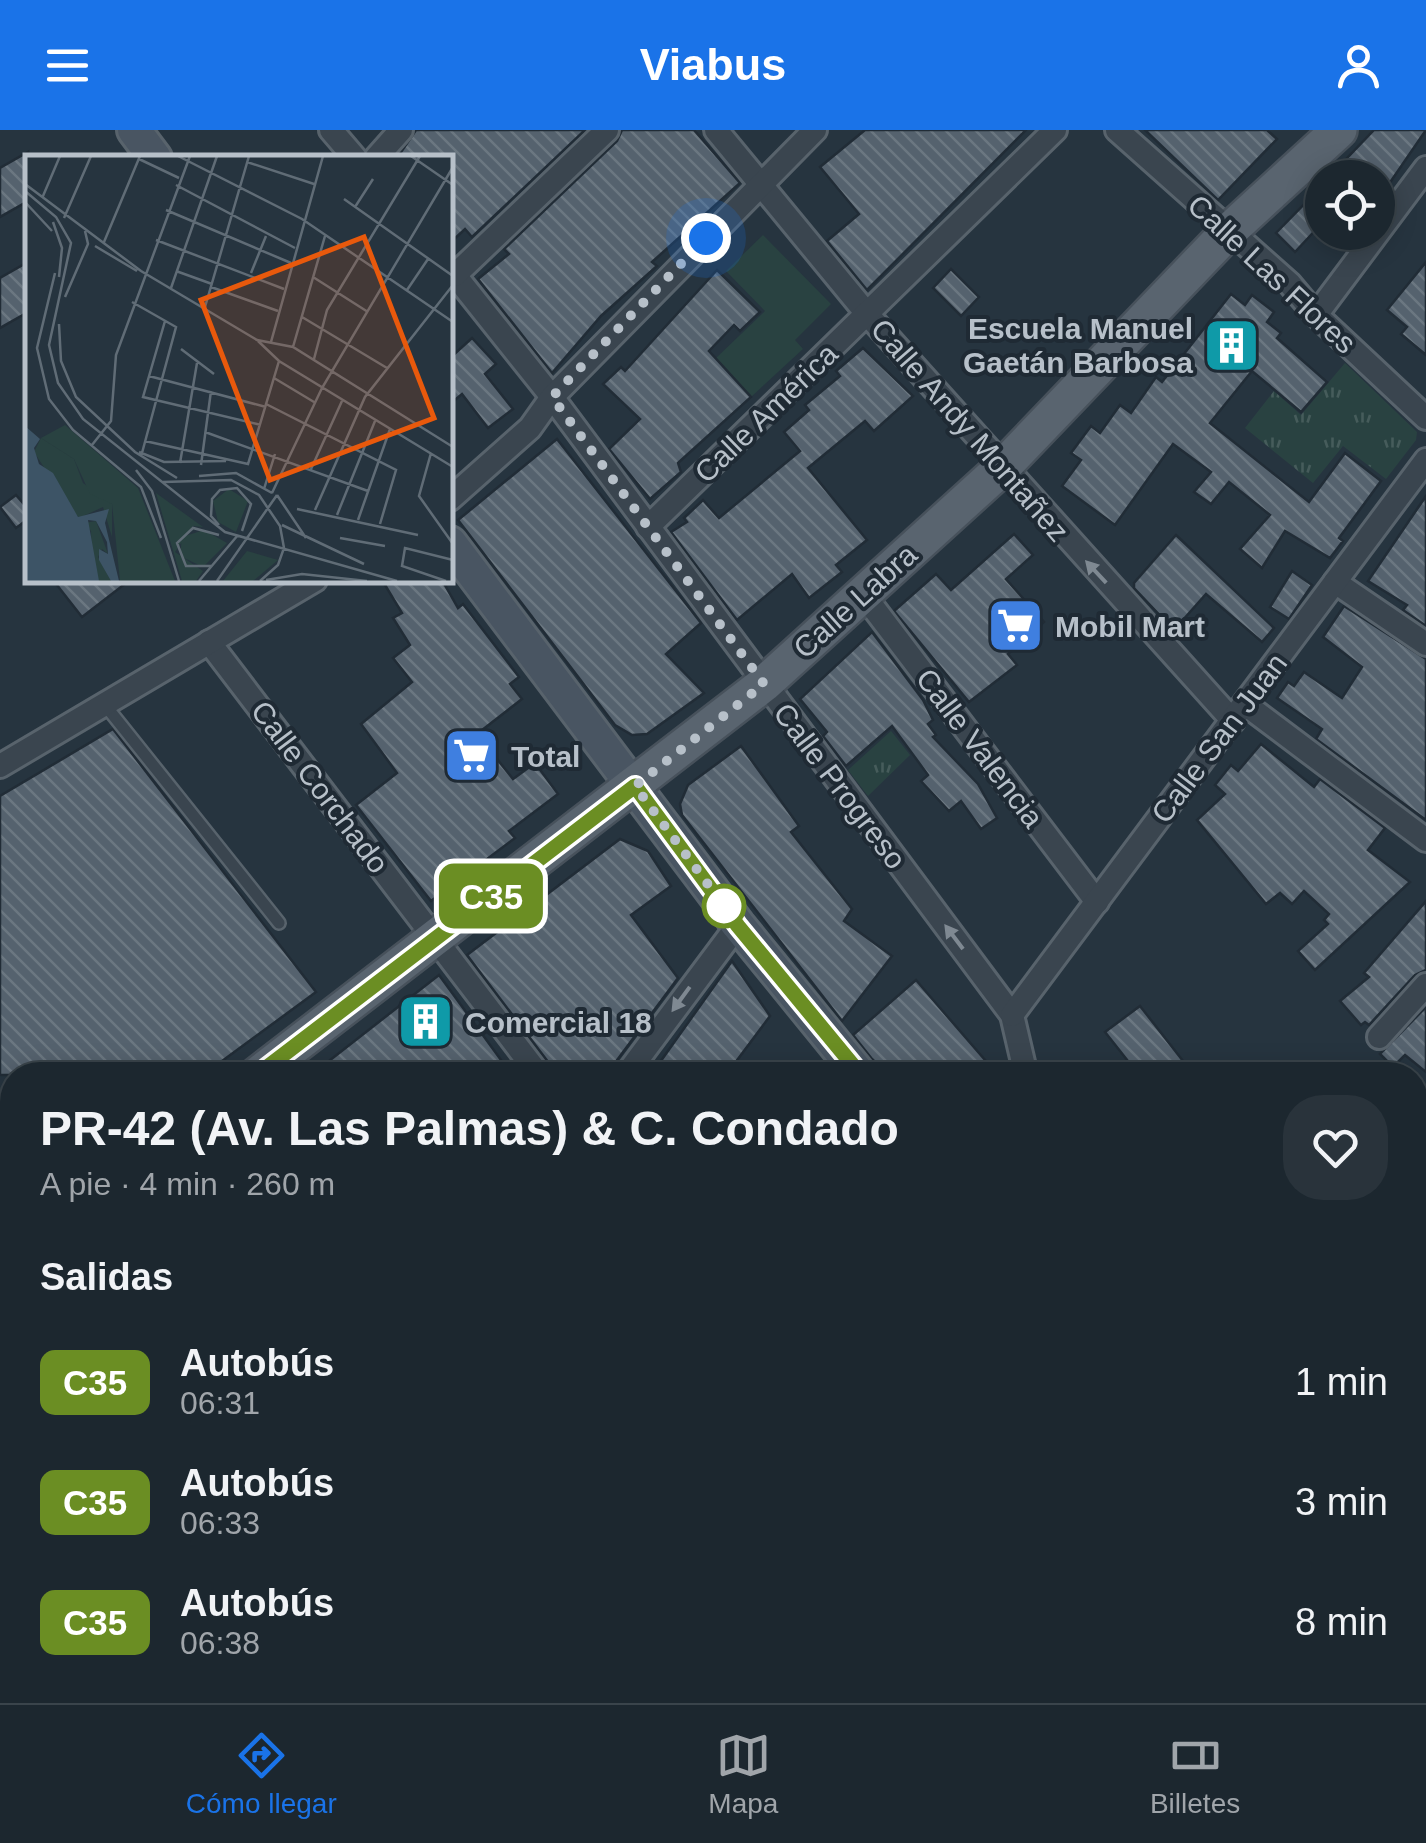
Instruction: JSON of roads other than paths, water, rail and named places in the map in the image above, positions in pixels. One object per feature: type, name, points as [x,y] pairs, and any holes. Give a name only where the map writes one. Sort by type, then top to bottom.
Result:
[{"type":"main road","name":"Calle Labra","points":[[1228,232],[1313,130]]},
{"type":"main road","name":"Calle Labra","points":[[273,1062],[764,684],[1002,467],[1228,232],[1338,130]]},
{"type":"street","points":[[134,130],[153,155]]},
{"type":"street","points":[[331,130],[352,155]]},
{"type":"street","points":[[379,155],[401,130]]},
{"type":"street","points":[[453,272],[607,130]]},
{"type":"street","name":"Calle Andy Montañez","points":[[716,130],[757,185],[1002,467],[1239,713],[1426,840]]},
{"type":"street","points":[[452,497],[530,428],[552,397],[814,130]]},
{"type":"street","name":"Calle América","points":[[648,527],[1055,130]]},
{"type":"street","name":"Calle Las Flores","points":[[1117,130],[1290,284],[1316,315],[1426,418]]},
{"type":"street","points":[[1316,315],[1426,168]]},
{"type":"street","name":"Calle Progreso","points":[[453,272],[552,397],[1012,1016],[1023,1062]]},
{"type":"street","name":"Calle San Juan","points":[[1012,1016],[1426,460]]},
{"type":"street","points":[[452,546],[738,926],[849,1062]]},
{"type":"street","points":[[0,766],[312,582]]},
{"type":"street","points":[[1335,582],[1426,644]]},
{"type":"street","name":"Calle Valencia","points":[[863,594],[1097,902]]},
{"type":"street","name":"Calle Corchado","points":[[210,642],[528,1062]]},
{"type":"street","points":[[636,1062],[738,926]]},
{"type":"street","points":[[1380,1036],[1426,985]]},
{"type":"lane","points":[[105,705],[279,923]]},
{"type":"place","name":"Escuela Manuel Gaetán Barbosa","points":[[1232,345]]},
{"type":"place","name":"Mobil Mart","points":[[1016,626]]},
{"type":"place","name":"Total","points":[[472,756]]},
{"type":"place","name":"Comercial 18","points":[[426,1022]]}]
